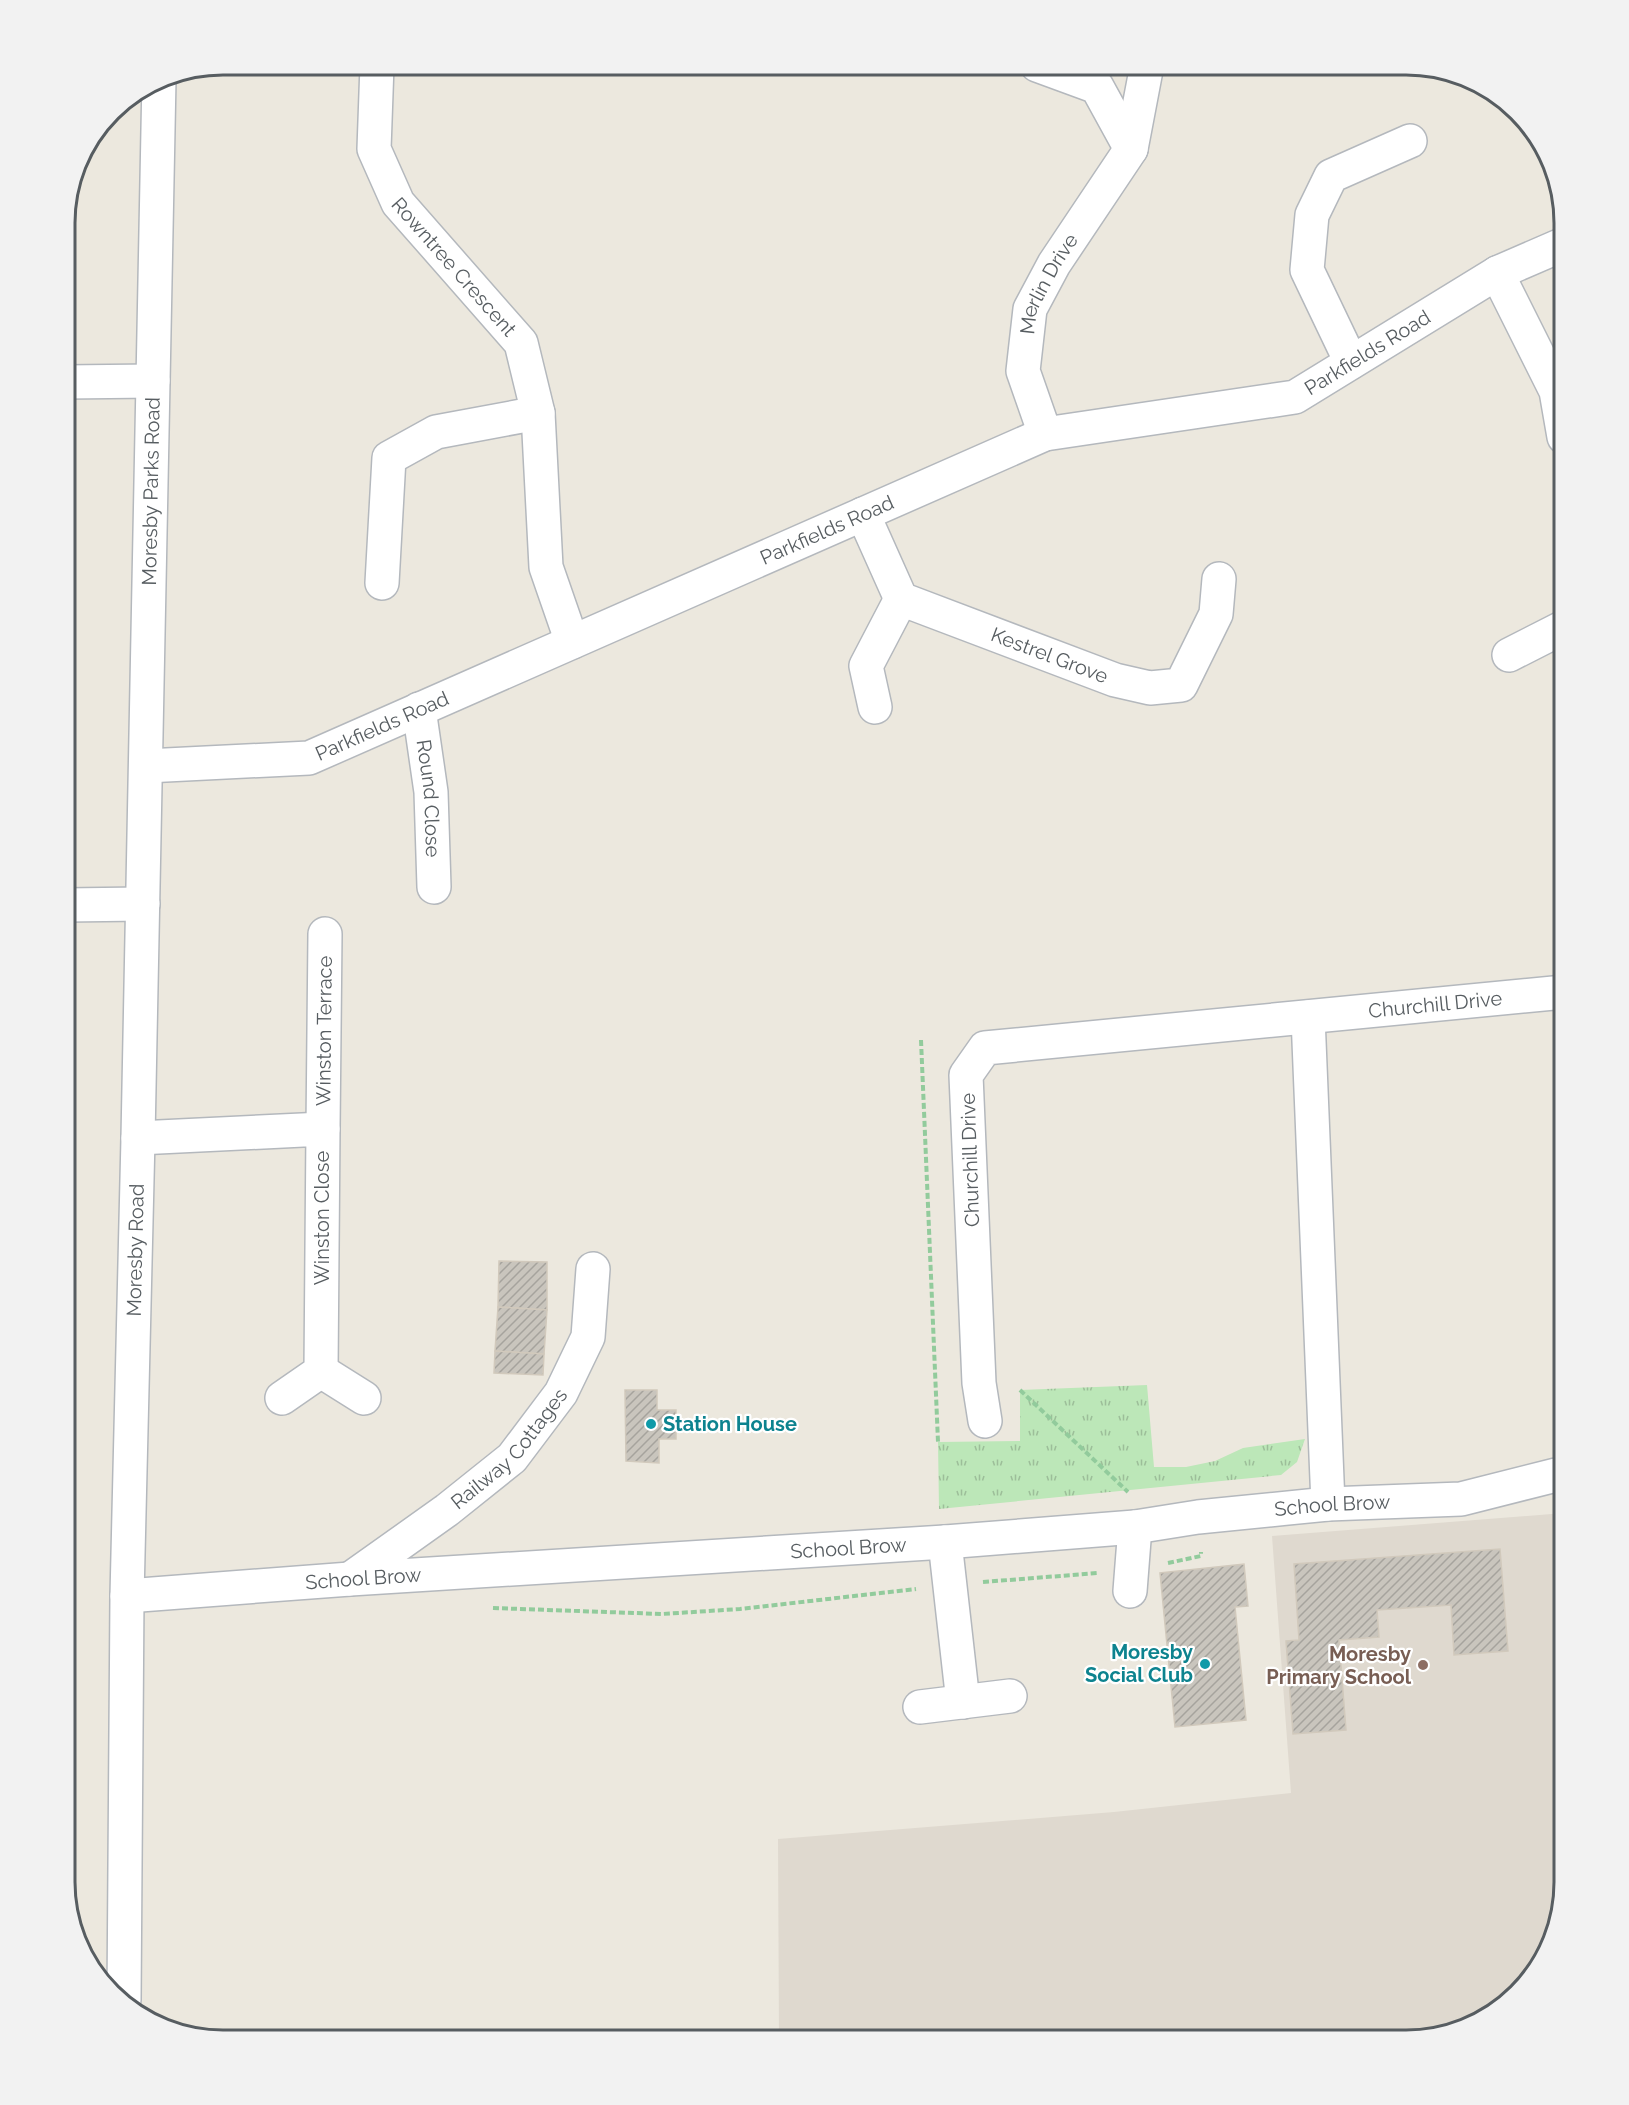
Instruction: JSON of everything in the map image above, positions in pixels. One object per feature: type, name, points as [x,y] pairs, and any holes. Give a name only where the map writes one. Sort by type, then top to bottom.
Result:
[{"type":"street","name":"Rowntree Crescent","points":[[377,75],[374,149],[398,203],[521,343],[538,413],[546,567],[572,642]]},
{"type":"street","points":[[1064,75],[1097,87],[1131,149]]},
{"type":"street","name":"Merlin Drive","points":[[1045,434],[1023,371],[1029,309],[1054,264],[1131,149],[1146,75]]},
{"type":"street","name":"Moresby Parks Road","points":[[143,903],[159,89]]},
{"type":"street","points":[[1351,362],[1308,270],[1312,215],[1330,176],[1410,141]]},
{"type":"street","name":"Parkfields Road","points":[[146,766],[309,758],[1045,434],[1295,397],[1497,273],[1554,248]]},
{"type":"street","points":[[1497,273],[1554,387]]},
{"type":"street","points":[[75,382],[153,381]]},
{"type":"street","points":[[382,583],[389,458],[436,432],[538,413]]},
{"type":"street","points":[[863,514],[901,599],[866,666],[875,707]]},
{"type":"street","name":"Kestrel Grove","points":[[901,599],[1115,680],[1150,688],[1181,685],[1216,614],[1219,579]]},
{"type":"street","points":[[1509,655],[1554,632]]},
{"type":"street","name":"Round Close","points":[[419,709],[431,792],[434,887]]},
{"type":"street","points":[[75,905],[143,903]]},
{"type":"street","name":"Moresby Road","points":[[123,1991],[127,1596],[143,903]]},
{"type":"street","name":"Winston Terrace","points":[[323,1129],[325,934]]},
{"type":"street","name":"Churchill Drive","points":[[986,1421],[979,1383],[966,1074],[985,1048],[1554,993]]},
{"type":"street","points":[[1308,1017],[1328,1504]]},
{"type":"street","name":"Winston Close","points":[[138,1138],[323,1129],[321,1371]]},
{"type":"street","name":"Railway Cottages","points":[[350,1579],[447,1510],[513,1458],[561,1393],[588,1337],[593,1269]]},
{"type":"street","points":[[282,1398],[321,1371],[364,1398]]},
{"type":"street","name":"School Brow","points":[[127,1596],[350,1579],[945,1542],[1148,1525],[1198,1517],[1328,1504],[1461,1499],[1554,1476]]},
{"type":"street","points":[[1130,1581],[1148,1525]]},
{"type":"street","points":[[945,1542],[963,1702]]},
{"type":"street","points":[[920,1707],[1010,1696]]},
{"type":"path","points":[[921,1040],[938,1442]]},
{"type":"path","points":[[1020,1390],[1148,1525]]},
{"type":"path","points":[[484,1608],[662,1614],[740,1609],[1046,1576],[1130,1581],[1201,1556],[1198,1517]]},
{"type":"shaded area","name":"Moresby Primary School","points":[[1554,1514],[1553,1901],[1543,1939],[1534,1956],[1511,1987],[1472,2015],[1425,2029],[779,2030],[778,1839],[1114,1812],[1291,1793],[1272,1536]]},
{"type":"green space","points":[[1147,1385],[1154,1467],[1186,1467],[1215,1461],[1243,1448],[1305,1439],[1297,1462],[1281,1475],[939,1509],[938,1442],[1020,1441],[1020,1390]]},
{"type":"building","points":[[499,1261],[547,1262],[547,1310],[498,1307]]},
{"type":"building","points":[[498,1307],[547,1310],[544,1354],[495,1351]]},
{"type":"building","points":[[495,1351],[544,1354],[543,1375],[494,1373]]},
{"type":"building","name":"Station House","points":[[625,1390],[657,1390],[657,1410],[676,1410],[676,1439],[659,1439],[659,1463],[626,1461]]},
{"type":"building","points":[[1500,1549],[1508,1651],[1454,1655],[1451,1605],[1377,1610],[1379,1637],[1339,1640],[1346,1730],[1293,1734],[1286,1641],[1299,1640],[1294,1564]]},
{"type":"building","name":"Moresby Social Club","points":[[1244,1564],[1248,1606],[1235,1607],[1246,1720],[1175,1727],[1160,1573]]},
{"type":"place","name":"Station House","points":[[651,1424]]},
{"type":"place","name":"Moresby Social Club","points":[[1205,1664]]},
{"type":"place","name":"Moresby Primary School","points":[[1423,1665]]}]
